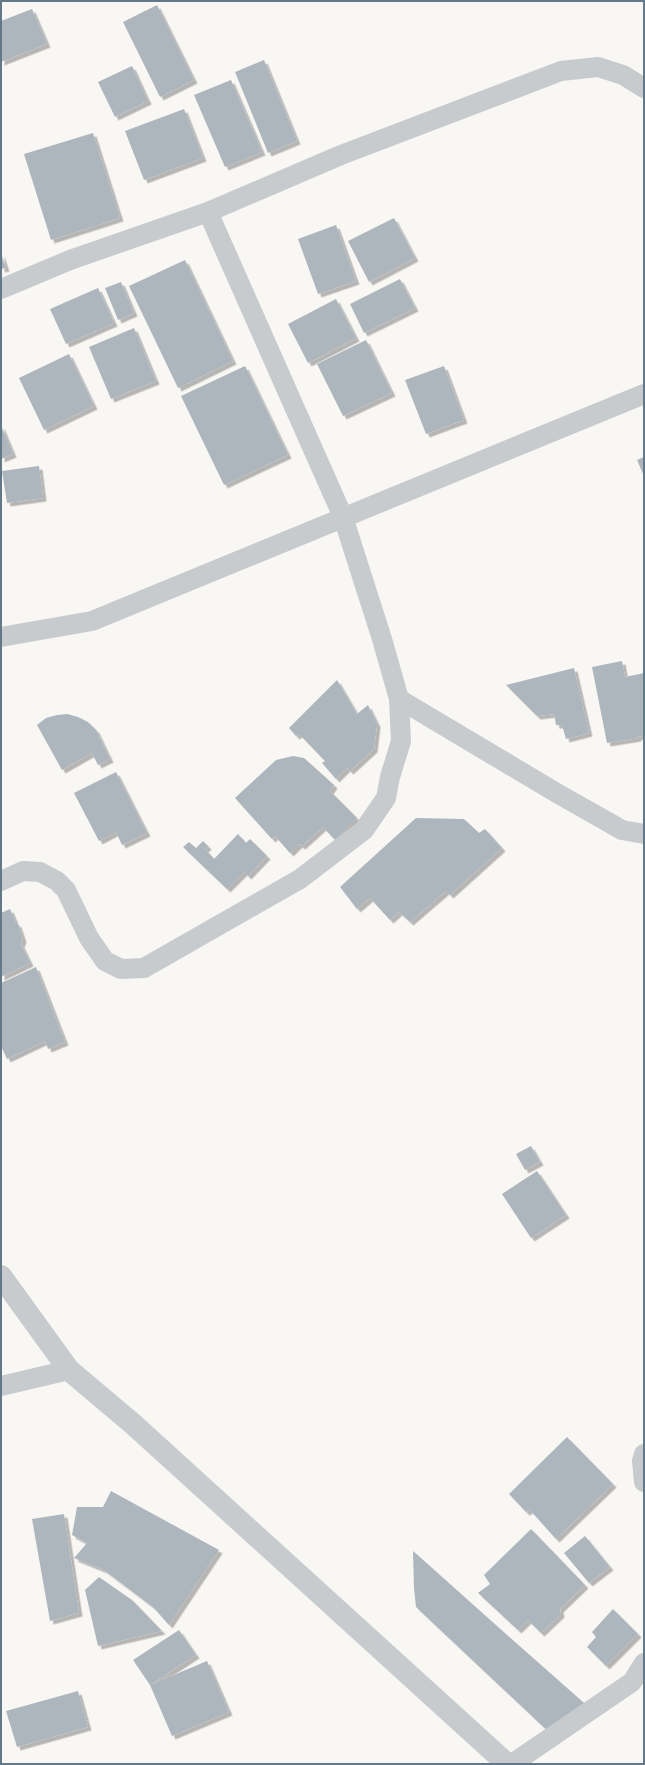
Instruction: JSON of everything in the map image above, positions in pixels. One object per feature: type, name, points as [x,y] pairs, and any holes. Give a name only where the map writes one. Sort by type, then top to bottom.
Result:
[{"type":"street","points":[[1,289],[70,260],[208,212],[341,155],[561,71],[598,67],[623,75],[644,88]]},
{"type":"street","points":[[1,881],[23,871],[40,872],[57,881],[66,890],[89,938],[105,961],[121,969],[144,968],[300,879],[364,830],[386,798],[401,741],[398,699],[382,639],[343,517],[208,212]]},
{"type":"street","points":[[1,637],[92,622],[343,517],[644,394]]},
{"type":"street","points":[[398,699],[622,830],[644,834]]},
{"type":"street","points":[[1,1276],[69,1370],[145,1434],[507,1764]]},
{"type":"street","points":[[1,1386],[69,1370]]},
{"type":"street","points":[[644,1454],[642,1462],[644,1482]]},
{"type":"street","points":[[512,1764],[632,1682],[644,1663]]},
{"type":"building","points":[[157,5],[194,80],[160,97],[123,22]]},
{"type":"building","points":[[32,9],[47,44],[1,62],[1,21]]},
{"type":"building","points":[[264,60],[297,141],[268,153],[235,72]]},
{"type":"building","points":[[132,66],[148,101],[115,117],[98,82]]},
{"type":"building","points":[[231,80],[262,152],[225,167],[194,95]]},
{"type":"building","points":[[184,109],[203,158],[144,180],[125,131]]},
{"type":"building","points":[[93,133],[120,218],[51,240],[24,154]]},
{"type":"building","points":[[394,218],[415,258],[369,282],[348,241]]},
{"type":"building","points":[[336,225],[356,281],[318,294],[298,239]]},
{"type":"building","points":[[1,253],[6,268],[1,269]]},
{"type":"building","points":[[185,260],[233,361],[178,388],[129,286]]},
{"type":"building","points":[[400,279],[415,308],[364,333],[350,304]]},
{"type":"building","points":[[121,282],[134,313],[118,320],[105,288]]},
{"type":"building","points":[[98,288],[114,323],[66,344],[50,309]]},
{"type":"building","points":[[336,299],[356,338],[308,363],[288,324]]},
{"type":"building","points":[[134,328],[156,381],[111,399],[89,347]]},
{"type":"building","points":[[366,340],[392,393],[343,416],[317,364]]},
{"type":"building","points":[[69,354],[94,406],[44,430],[19,378]]},
{"type":"building","points":[[245,366],[288,455],[224,485],[181,396]]},
{"type":"building","points":[[444,366],[464,420],[426,434],[405,380]]},
{"type":"building","points":[[1,425],[13,454],[1,459]]},
{"type":"building","points":[[644,457],[644,476],[637,460]]},
{"type":"building","points":[[39,466],[43,498],[7,503],[2,471]]},
{"type":"building","points":[[622,661],[625,677],[644,673],[644,737],[638,736],[638,738],[607,743],[592,667]]},
{"type":"building","points":[[574,668],[589,733],[566,739],[562,725],[556,725],[554,714],[537,716],[506,685]]},
{"type":"building","points":[[337,680],[357,714],[368,705],[377,724],[374,749],[350,771],[347,768],[336,779],[322,763],[325,761],[299,734],[296,736],[289,728]]},
{"type":"building","points":[[67,714],[88,722],[96,730],[110,759],[98,765],[92,753],[62,770],[37,725],[46,718]]},
{"type":"building","points":[[293,756],[304,758],[334,785],[330,791],[357,818],[335,840],[323,827],[302,846],[299,844],[290,853],[275,836],[272,839],[235,798],[276,760]]},
{"type":"building","points":[[116,772],[147,833],[122,845],[116,832],[99,841],[74,793]]},
{"type":"building","points":[[416,818],[464,819],[479,833],[485,829],[502,848],[450,895],[446,891],[410,922],[399,912],[390,920],[370,898],[357,909],[340,887]]},
{"type":"building","points":[[238,834],[246,843],[250,839],[267,856],[248,876],[244,872],[227,889],[183,847],[189,842],[196,848],[203,841],[208,846],[205,849],[214,859]]},
{"type":"building","points":[[10,909],[16,923],[18,924],[23,939],[21,944],[30,963],[1,977],[1,913]]},
{"type":"building","points":[[36,967],[65,1042],[48,1049],[45,1041],[7,1059],[1,1046],[1,983]]},
{"type":"building","points":[[531,1146],[540,1162],[525,1170],[516,1154]]},
{"type":"building","points":[[537,1171],[566,1215],[531,1238],[502,1194]]},
{"type":"building","points":[[567,1437],[613,1484],[556,1539],[530,1510],[526,1512],[509,1494]]},
{"type":"building","points":[[111,1491],[219,1550],[169,1625],[153,1607],[104,1570],[74,1558],[87,1543],[72,1535],[77,1507],[103,1507]]},
{"type":"building","points":[[64,1514],[79,1613],[50,1621],[32,1519]]},
{"type":"building","points":[[531,1529],[585,1585],[560,1609],[561,1614],[541,1633],[528,1620],[518,1630],[478,1593],[490,1584],[484,1575]]},
{"type":"building","points":[[585,1536],[610,1567],[589,1583],[564,1553]]},
{"type":"building","points":[[413,1551],[584,1703],[551,1734],[416,1607]]},
{"type":"building","points":[[99,1577],[132,1600],[162,1631],[98,1646],[85,1590]]},
{"type":"building","points":[[613,1609],[638,1634],[606,1666],[587,1647],[596,1637],[592,1632]]},
{"type":"building","points":[[179,1630],[196,1655],[150,1685],[133,1660]]},
{"type":"building","points":[[207,1661],[229,1712],[172,1736],[150,1685]]},
{"type":"building","points":[[78,1691],[88,1727],[17,1747],[6,1711]]}]
